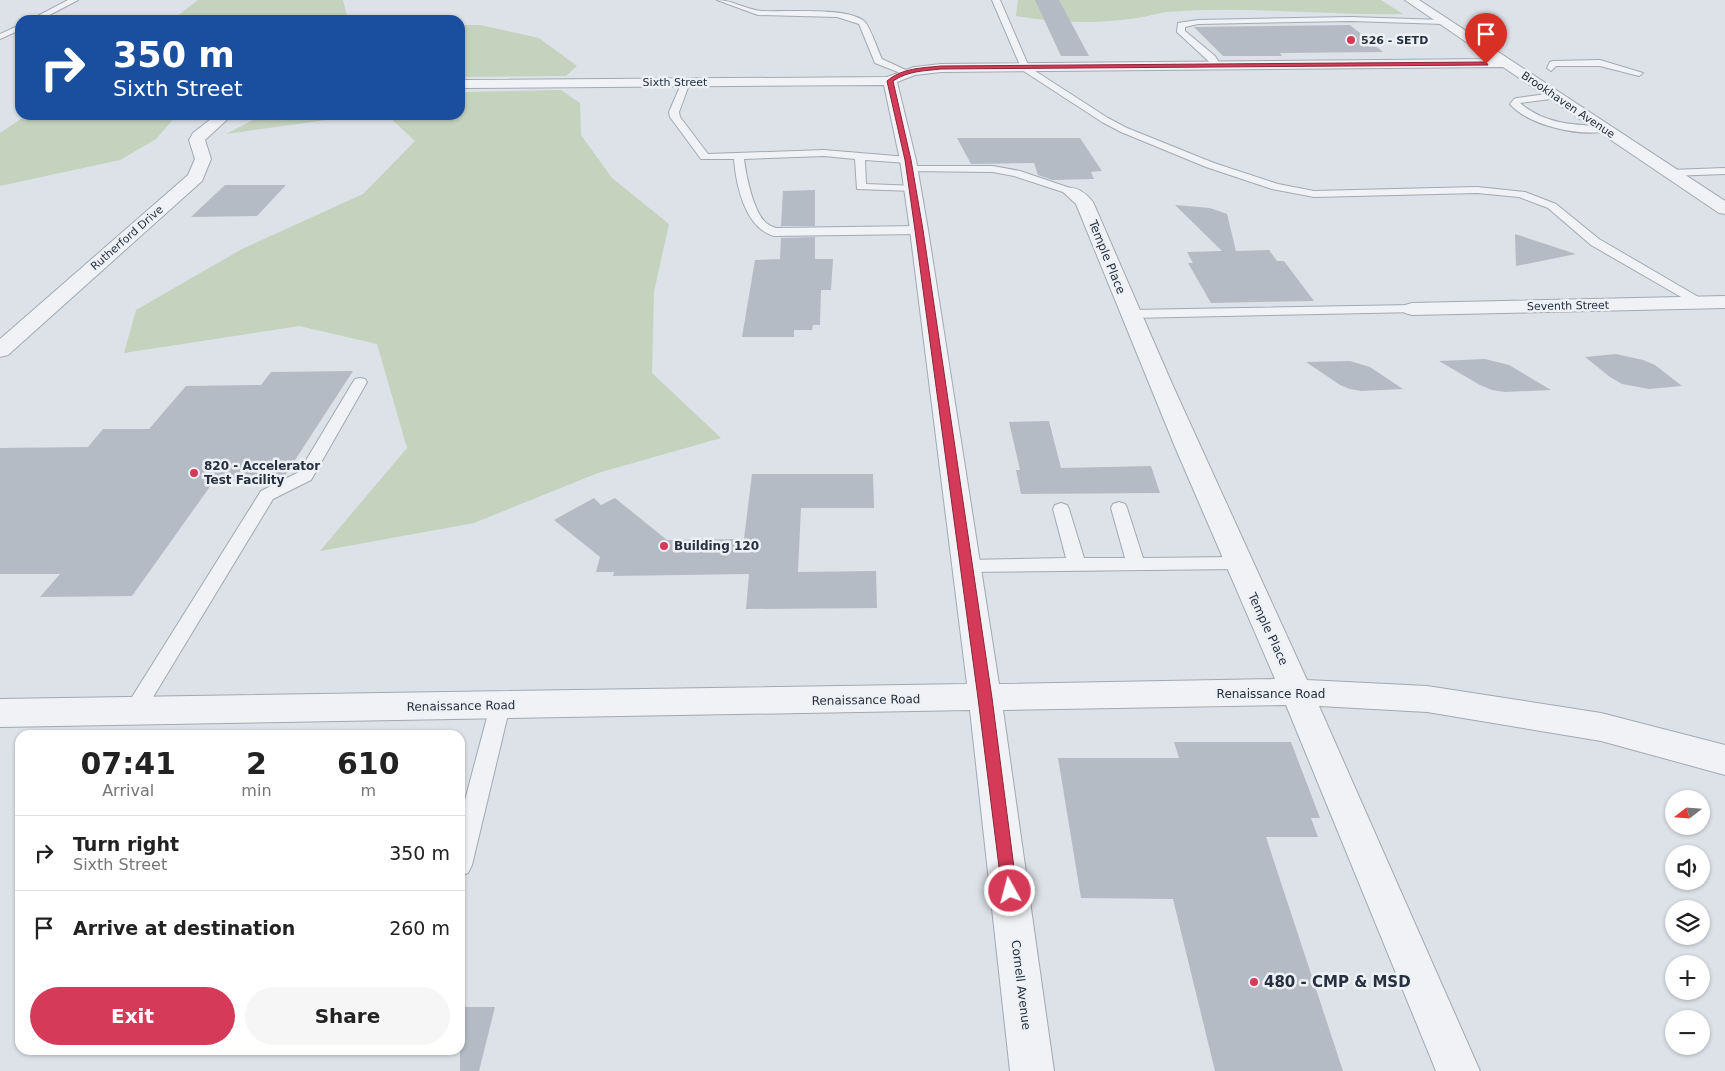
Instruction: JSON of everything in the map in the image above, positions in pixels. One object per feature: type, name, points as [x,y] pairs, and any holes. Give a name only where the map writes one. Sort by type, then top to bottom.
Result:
[{"type":"street","name":"Brookhaven Avenue","points":[[1411,0],[1725,210]]},
{"type":"street","name":"Sixth Street","points":[[465,84],[686,82],[899,76],[941,68],[1505,63]]},
{"type":"street","name":"Cornell Avenue","points":[[899,76],[910,172],[985,698],[1032,1071]]},
{"type":"street","name":"Rutherford Drive","points":[[0,350],[196,177],[203,160],[198,136],[219,120]]},
{"type":"street","name":"Temple Place","points":[[1072,192],[1084,202],[1237,563],[1296,692],[1458,1071]]},
{"type":"street","name":"Seventh Street","points":[[1412,309],[1725,302]]},
{"type":"street","name":"Renaissance Road","points":[[0,713],[1296,692],[1437,700],[1601,728],[1725,760]]},
{"type":"lane","points":[[44,15],[74,0]]},
{"type":"lane","points":[[721,0],[758,13],[837,15],[854,19],[862,23],[878,61],[899,76]]},
{"type":"lane","points":[[996,0],[1025,68],[1124,130],[1210,165],[1290,190],[1314,194],[1477,190],[1521,194],[1552,206],[1595,242],[1700,302]]},
{"type":"lane","points":[[1217,66],[1212,58],[1181,32],[1181,24],[1198,22],[1350,20],[1444,22]]},
{"type":"lane","points":[[0,37],[15,30]]},
{"type":"lane","points":[[1551,68],[1553,64],[1600,63],[1639,73]]},
{"type":"lane","points":[[686,82],[674,112],[675,118],[705,157],[824,153],[860,156],[910,172]]},
{"type":"lane","points":[[1555,96],[1524,99],[1517,101],[1515,104],[1524,113],[1546,124],[1604,129]]},
{"type":"lane","points":[[739,156],[741,178],[746,195],[760,224],[774,232],[919,230]]},
{"type":"lane","points":[[860,156],[861,187],[910,172],[993,168],[1016,172],[1072,192]]},
{"type":"lane","points":[[1670,173],[1725,171]]},
{"type":"lane","points":[[1130,314],[1412,309]]},
{"type":"lane","points":[[134,711],[268,495],[305,476],[360,382]]},
{"type":"lane","points":[[1119,508],[1136,564]]},
{"type":"lane","points":[[1061,509],[1077,565]]},
{"type":"lane","points":[[965,566],[1237,563]]},
{"type":"lane","points":[[465,845],[500,706]]},
{"type":"green space","points":[[198,0],[343,0],[347,15],[178,15]]},
{"type":"green space","points":[[1018,0],[1381,0],[1403,14],[1196,10],[1167,12],[1122,20],[1076,22],[1016,16]]},
{"type":"green space","points":[[465,25],[480,25],[539,38],[577,66],[566,76],[465,77]]},
{"type":"green space","points":[[561,90],[580,103],[581,135],[612,178],[669,224],[654,292],[652,373],[721,438],[598,473],[474,523],[320,551],[407,448],[377,344],[299,326],[124,353],[136,310],[242,249],[363,194],[415,141],[392,120],[465,120],[465,92]]},
{"type":"green space","points":[[20,120],[173,120],[156,139],[120,160],[0,186],[0,133]]},
{"type":"green space","points":[[253,120],[327,120],[226,134]]},
{"type":"building","points":[[1035,0],[1059,0],[1089,56],[1061,56]]},
{"type":"building","name":"526 - SETD","points":[[1350,25],[1383,52],[1280,53],[1282,56],[1223,56],[1194,27]]},
{"type":"building","points":[[957,138],[1080,138],[1102,171],[1091,172],[1094,179],[1052,180],[1038,175],[1034,163],[971,164]]},
{"type":"building","points":[[225,185],[286,185],[257,216],[191,217]]},
{"type":"building","points":[[815,190],[815,226],[781,226],[783,191]]},
{"type":"building","points":[[1175,205],[1210,208],[1227,214],[1236,251],[1269,250],[1277,261],[1284,261],[1314,301],[1211,303],[1188,263],[1193,263],[1187,252],[1222,251]]},
{"type":"building","points":[[1515,234],[1576,254],[1516,266]]},
{"type":"building","points":[[815,237],[815,259],[833,259],[831,290],[821,290],[820,325],[813,325],[812,330],[794,330],[794,337],[742,337],[755,260],[780,259],[781,238]]},
{"type":"building","points":[[1616,354],[1643,360],[1655,365],[1682,386],[1649,389],[1622,384],[1585,357]]},
{"type":"building","points":[[1485,359],[1509,365],[1551,390],[1505,392],[1492,390],[1439,361]]},
{"type":"building","points":[[1350,361],[1370,367],[1403,389],[1361,391],[1350,389],[1340,385],[1306,362]]},
{"type":"building","name":"820 - Accelerator Test Facility","points":[[353,371],[284,477],[278,480],[214,481],[132,596],[40,597],[60,574],[0,574],[0,448],[88,447],[103,429],[149,429],[186,386],[261,385],[271,372]]},
{"type":"building","points":[[1049,421],[1061,468],[1151,466],[1160,493],[1021,494],[1016,470],[1020,470],[1009,422]]},
{"type":"building","name":"Building 120","points":[[752,474],[873,474],[874,508],[801,508],[798,572],[876,571],[877,608],[746,609],[749,574],[613,576],[614,572],[596,572],[600,557],[554,520],[594,498],[601,505],[615,498],[667,540],[744,539]]},
{"type":"building","name":"480 - CMP & MSD","points":[[1174,742],[1291,742],[1320,818],[1311,818],[1318,837],[1266,837],[1343,1071],[1215,1071],[1173,899],[1081,898],[1058,758],[1179,758]]},
{"type":"building","points":[[465,1007],[495,1007],[479,1071],[460,1071],[460,1055],[465,1055]]},
{"type":"place","name":"526 - SETD","points":[[1351,40]]},
{"type":"place","name":"820 - Accelerator Test Facility","points":[[194,473]]},
{"type":"place","name":"Building 120","points":[[664,546]]},
{"type":"place","name":"480 - CMP & MSD","points":[[1254,982]]},
{"type":"route","points":[[1010,891],[985,698],[919,230],[908,160],[890,81],[900,74],[914,70],[941,68],[1486,64]]}]
